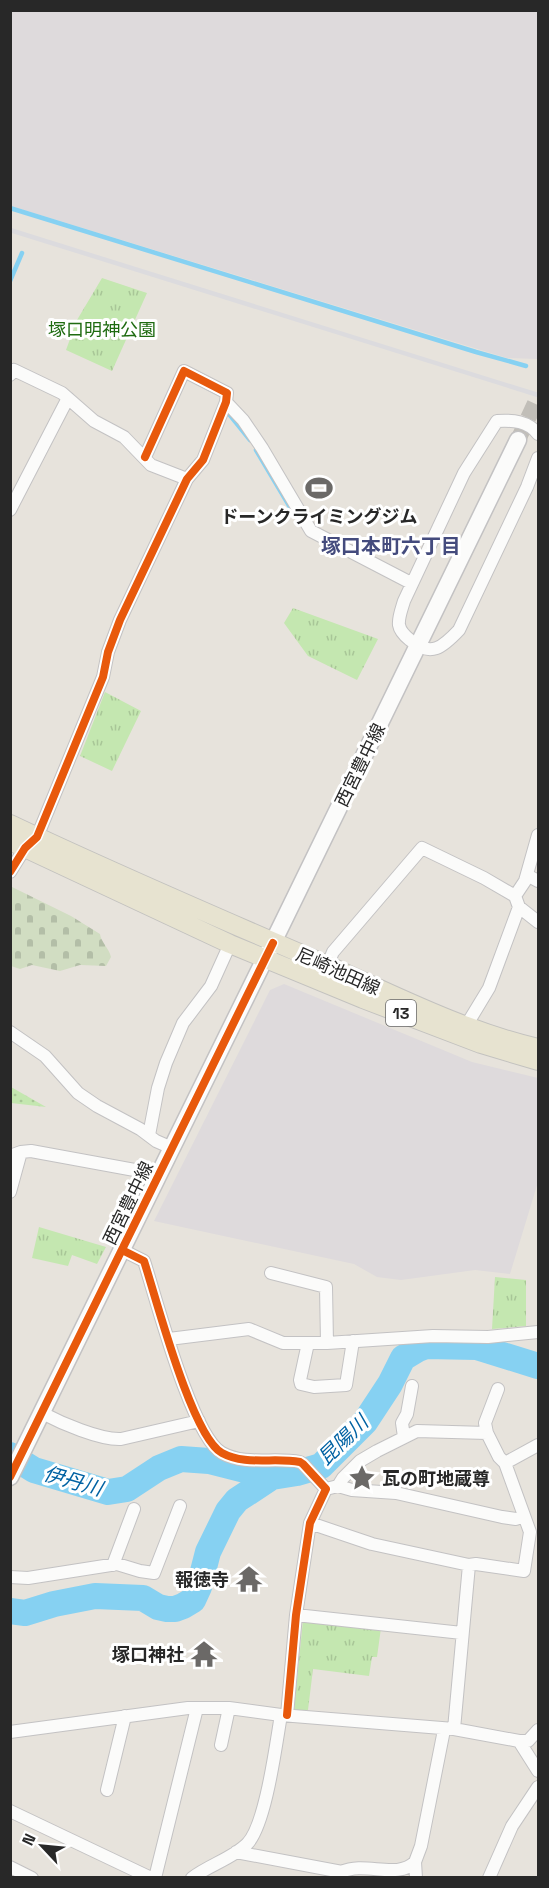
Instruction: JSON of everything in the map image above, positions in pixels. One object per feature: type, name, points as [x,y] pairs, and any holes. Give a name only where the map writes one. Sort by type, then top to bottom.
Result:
[{"type":"main road","name":"西宮豊中線","points":[[16,1459],[42,1413],[518,440]]},
{"type":"main road","name":"尼崎池田線","points":[[10,824],[24,842],[230,944],[327,966],[466,1026],[538,1048]]},
{"type":"main road","name":"尼崎池田線","points":[[24,842],[269,951],[363,999],[481,1044],[538,1062]]},
{"type":"street","points":[[10,375],[14,370],[62,393],[94,421],[124,437],[151,465],[187,479]]},
{"type":"street","points":[[10,872],[103,677],[108,652],[120,620],[187,479],[203,460],[227,393],[184,371],[145,457]]},
{"type":"street","points":[[12,503],[68,398]]},
{"type":"street","points":[[224,406],[243,420],[311,531],[411,583]]},
{"type":"street","points":[[538,434],[533,428],[514,420],[497,421],[464,474],[411,583],[398,623],[404,635],[418,646],[431,649],[445,645],[459,630],[533,489],[538,458]]},
{"type":"street","points":[[466,1026],[489,988],[517,902],[533,878],[538,835]]},
{"type":"street","points":[[327,966],[333,952],[423,849],[484,879],[517,902],[538,922]]},
{"type":"street","points":[[149,1135],[158,1088],[166,1063],[183,1023],[211,986],[230,944]]},
{"type":"street","points":[[10,1032],[45,1056],[78,1093],[99,1108],[172,1148]]},
{"type":"street","points":[[10,1192],[16,1154],[31,1151],[140,1171],[157,1179]]},
{"type":"street","points":[[122,1250],[144,1262],[182,1384],[199,1421],[216,1449],[242,1459],[292,1461],[303,1464],[327,1485],[352,1490],[396,1493],[502,1517],[516,1519],[524,1516]]},
{"type":"street","points":[[271,1273],[326,1287],[327,1343]]},
{"type":"street","points":[[169,1339],[249,1329],[283,1343],[327,1343],[433,1336],[488,1337],[538,1332]]},
{"type":"street","points":[[308,1343],[300,1380],[301,1384],[314,1387],[346,1385],[352,1341]]},
{"type":"street","points":[[404,1437],[402,1423],[407,1414],[412,1386]]},
{"type":"street","points":[[310,1522],[372,1544],[469,1565],[524,1571],[530,1532],[505,1463],[499,1457],[487,1433],[485,1423],[498,1389]]},
{"type":"street","points":[[42,1413],[111,1439],[121,1439],[199,1421]]},
{"type":"street","points":[[192,1878],[246,1845],[259,1826],[284,1715],[310,1522],[327,1485],[343,1478],[360,1461],[417,1431],[487,1433]]},
{"type":"street","points":[[505,1463],[538,1444]]},
{"type":"street","points":[[10,1577],[28,1578],[113,1564],[154,1573],[180,1506]]},
{"type":"street","points":[[113,1564],[134,1509]]},
{"type":"street","points":[[416,1878],[415,1862],[421,1846],[449,1730],[469,1565]]},
{"type":"street","points":[[296,1615],[462,1633]]},
{"type":"street","points":[[10,1732],[188,1708],[229,1708],[449,1730],[519,1741],[528,1741],[538,1730]]},
{"type":"street","points":[[10,1811],[153,1878],[197,1708]]},
{"type":"street","points":[[221,1745],[229,1708]]},
{"type":"street","points":[[107,1790],[125,1716]]},
{"type":"street","points":[[519,1741],[538,1772]]},
{"type":"street","points":[[489,1878],[512,1826],[538,1787]]},
{"type":"street","points":[[236,1852],[342,1872],[352,1868],[397,1870],[411,1866],[415,1862]]},
{"type":"street","points":[[10,1867],[32,1878]]},
{"type":"shaded area","points":[[10,11],[538,11],[538,359],[507,358],[11,206]]},
{"type":"shaded area","points":[[284,984],[472,1062],[538,1078],[538,1182],[510,1274],[475,1270],[401,1280],[377,1277],[354,1264],[154,1221],[270,990]]},
{"type":"green space","name":"塚口明神公園","points":[[102,278],[147,293],[112,371],[66,350],[77,320]]},
{"type":"green space","points":[[293,608],[378,639],[357,680],[308,656],[284,623]]},
{"type":"green space","points":[[105,692],[141,711],[112,771],[80,756]]},
{"type":"green space","points":[[10,886],[71,916],[100,934],[111,957],[106,966],[80,965],[60,971],[32,965],[20,969],[11,966]]},
{"type":"green space","points":[[11,1087],[46,1107],[11,1103]]},
{"type":"green space","points":[[39,1227],[106,1247],[97,1264],[72,1255],[68,1266],[32,1258]]},
{"type":"green space","points":[[495,1277],[526,1280],[526,1326],[492,1329]]},
{"type":"green space","points":[[303,1620],[381,1628],[377,1657],[372,1657],[369,1676],[313,1669],[308,1710],[294,1710]]},
{"type":"waterway","points":[[10,208],[526,366]]},
{"type":"waterway","points":[[10,281],[22,253]]},
{"type":"waterway","points":[[229,414],[250,440]]},
{"type":"waterway","points":[[256,450],[299,519]]},
{"type":"waterway","name":"昆陽川","points":[[10,1611],[25,1613],[54,1604],[95,1596],[143,1598],[158,1607],[167,1609],[183,1606],[193,1600],[199,1587],[208,1552],[228,1511],[237,1500],[272,1477],[321,1466],[365,1422],[390,1384],[403,1358],[426,1346],[477,1347],[538,1366]]},
{"type":"waterway","name":"伊丹川","points":[[10,1455],[34,1470],[108,1492],[127,1489],[159,1468],[181,1459],[209,1461],[272,1477]]},
{"type":"tunnel","points":[[518,440],[538,397]]},
{"type":"railway","points":[[10,230],[538,395]]},
{"type":"cycle path","points":[[10,872],[25,848],[37,837],[103,677],[108,652],[120,620],[187,479],[203,460],[226,402],[227,393],[184,371],[145,457]]},
{"type":"cycle path","points":[[10,1477],[273,943]]},
{"type":"cycle path","points":[[122,1250],[144,1261],[187,1395],[211,1442],[222,1453],[231,1457],[300,1462],[326,1489],[310,1523],[296,1615],[287,1715]]},
{"type":"place","name":"ドーンクライミングジム","points":[[319,488]]},
{"type":"place","name":"瓦の町地蔵尊","points":[[362,1478]]},
{"type":"place","name":"報徳寺","points":[[249,1579]]},
{"type":"place","name":"塚口神社","points":[[204,1654]]},
{"type":"district","name":"塚口本町六丁目","points":[[391,546]]}]
